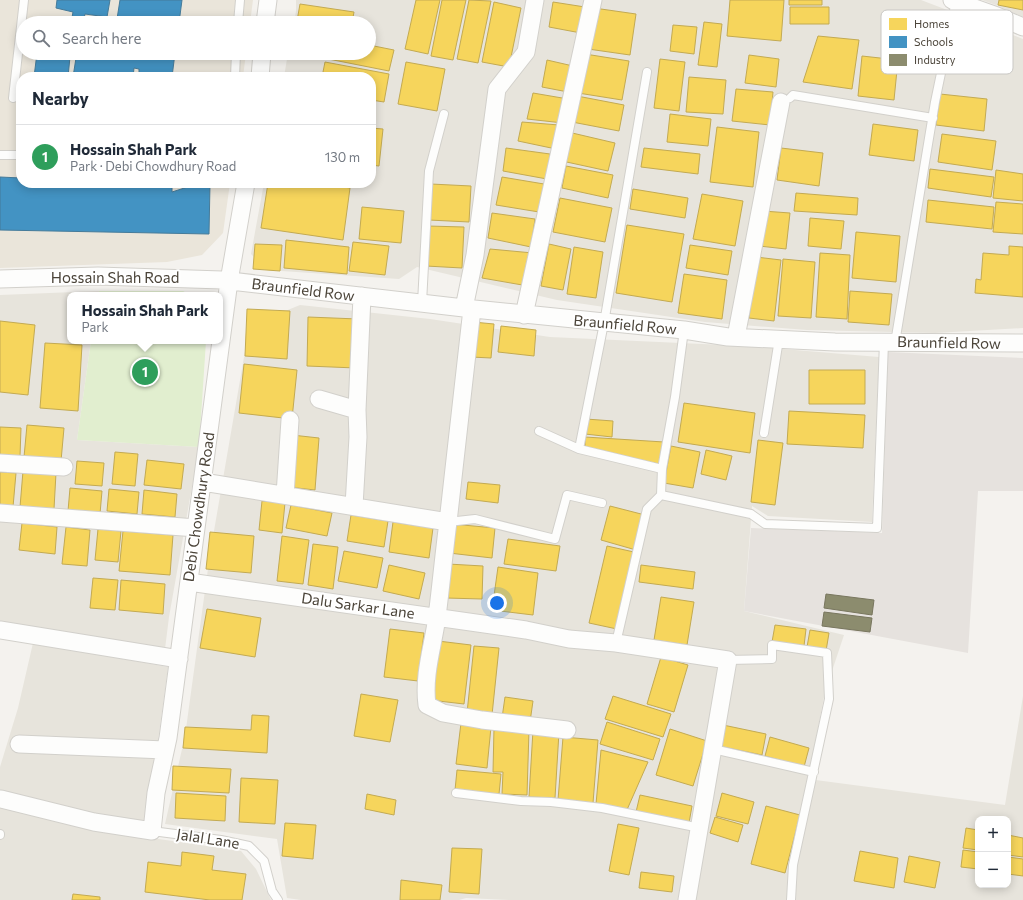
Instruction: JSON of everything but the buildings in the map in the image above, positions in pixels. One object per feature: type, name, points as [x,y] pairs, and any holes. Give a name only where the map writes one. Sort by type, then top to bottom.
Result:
[{"type":"street","points":[[267,16],[268,0]]},
{"type":"street","points":[[536,0],[526,52],[497,89],[468,309],[448,522],[437,618],[425,690],[427,705],[443,713],[482,720],[567,730]]},
{"type":"street","points":[[524,315],[592,0]]},
{"type":"street","points":[[954,1],[978,10]]},
{"type":"street","points":[[1013,23],[1023,27]]},
{"type":"street","points":[[260,72],[261,60]]},
{"type":"street","points":[[736,337],[785,100]]},
{"type":"street","name":"Debi Chowdhury Road","points":[[223,327],[229,281],[245,188]]},
{"type":"street","name":"Hossain Shah Road","points":[[0,279],[98,276],[229,281]]},
{"type":"street","name":"Braunfield Row","points":[[229,281],[422,304],[684,330],[736,337],[835,342],[1023,343]]},
{"type":"street","points":[[354,506],[358,437],[357,410],[362,296]]},
{"type":"street","name":"Debi Chowdhury Road","points":[[152,831],[156,793],[168,738],[221,344]]},
{"type":"street","points":[[319,399],[357,410]]},
{"type":"street","points":[[285,495],[290,420]]},
{"type":"street","points":[[0,463],[64,468]]},
{"type":"street","points":[[203,482],[448,522]]},
{"type":"street","points":[[0,513],[196,528]]},
{"type":"street","name":"Dalu Sarkar Lane","points":[[189,582],[526,630],[569,639],[728,660]]},
{"type":"street","points":[[0,630],[179,659]]},
{"type":"street","points":[[687,900],[728,660]]},
{"type":"street","points":[[19,744],[165,750]]},
{"type":"street","points":[[1,799],[94,822],[152,831]]},
{"type":"lane","points":[[22,16],[24,0]]},
{"type":"lane","points":[[239,16],[240,0]]},
{"type":"lane","points":[[13,98],[17,60]]},
{"type":"lane","points":[[235,72],[236,60]]},
{"type":"lane","points":[[579,449],[604,323],[647,72]]},
{"type":"lane","points":[[661,495],[751,514],[765,524],[877,528],[890,342],[940,74]]},
{"type":"lane","points":[[785,100],[793,95],[933,118]]},
{"type":"lane","points":[[422,304],[428,171],[444,114]]},
{"type":"lane","points":[[0,155],[16,155]]},
{"type":"lane","points":[[616,644],[647,509],[661,495],[662,468],[675,397],[684,330]]},
{"type":"lane","points":[[764,433],[779,338]]},
{"type":"lane","points":[[539,431],[579,449],[662,468]]},
{"type":"lane","points":[[448,522],[475,519],[555,539],[567,495],[602,503]]},
{"type":"lane","points":[[728,660],[772,659],[772,644],[827,653],[829,700],[794,865],[791,900]]},
{"type":"lane","points":[[713,749],[814,772]]},
{"type":"lane","points":[[456,793],[521,801],[550,802],[602,808],[700,828]]},
{"type":"lane","name":"Jalal Lane","points":[[152,831],[220,840],[249,846],[264,861],[272,891],[278,900]]},
{"type":"shaded area","points":[[0,0],[253,0],[251,16],[16,16],[16,60],[245,60],[244,72],[16,72],[16,188],[229,188],[223,233],[202,255],[167,262],[0,268]]},
{"type":"shaded area","points":[[296,0],[921,0],[947,10],[881,10],[881,74],[1013,74],[1013,35],[1023,39],[1023,328],[935,333],[807,330],[705,322],[557,300],[417,267],[399,279],[267,270],[251,254],[263,188],[376,188],[376,72],[285,72],[287,60],[376,60],[376,16],[295,16]]},
{"type":"shaded area","points":[[982,0],[1023,0],[1023,17],[1013,13],[1013,10],[1007,10]]},
{"type":"shaded area","points":[[99,291],[99,292],[74,292]]},
{"type":"shaded area","points":[[67,292],[67,344],[91,344],[77,440],[199,447],[169,617],[165,649],[0,622],[0,295]]},
{"type":"shaded area","points":[[300,305],[430,319],[550,337],[746,346],[879,357],[872,522],[768,516],[752,506],[744,611],[844,635],[825,692],[808,779],[1005,805],[1023,696],[1023,900],[509,900],[466,898],[459,900],[301,900],[287,898],[277,839],[165,824],[185,736],[210,554],[248,334],[273,316]]},
{"type":"shaded area","points":[[888,352],[1023,358],[1023,491],[978,491],[968,653],[744,611],[751,528],[882,533]]},
{"type":"shaded area","points":[[33,643],[168,667],[145,837],[241,851],[256,869],[271,900],[0,900],[0,767],[18,708]]},
{"type":"green space","points":[[183,291],[185,292],[99,292]]},
{"type":"green space","points":[[91,344],[206,344],[199,447],[77,440]]},
{"type":"place","name":"Hossain Shah Park","points":[[145,372]]}]
